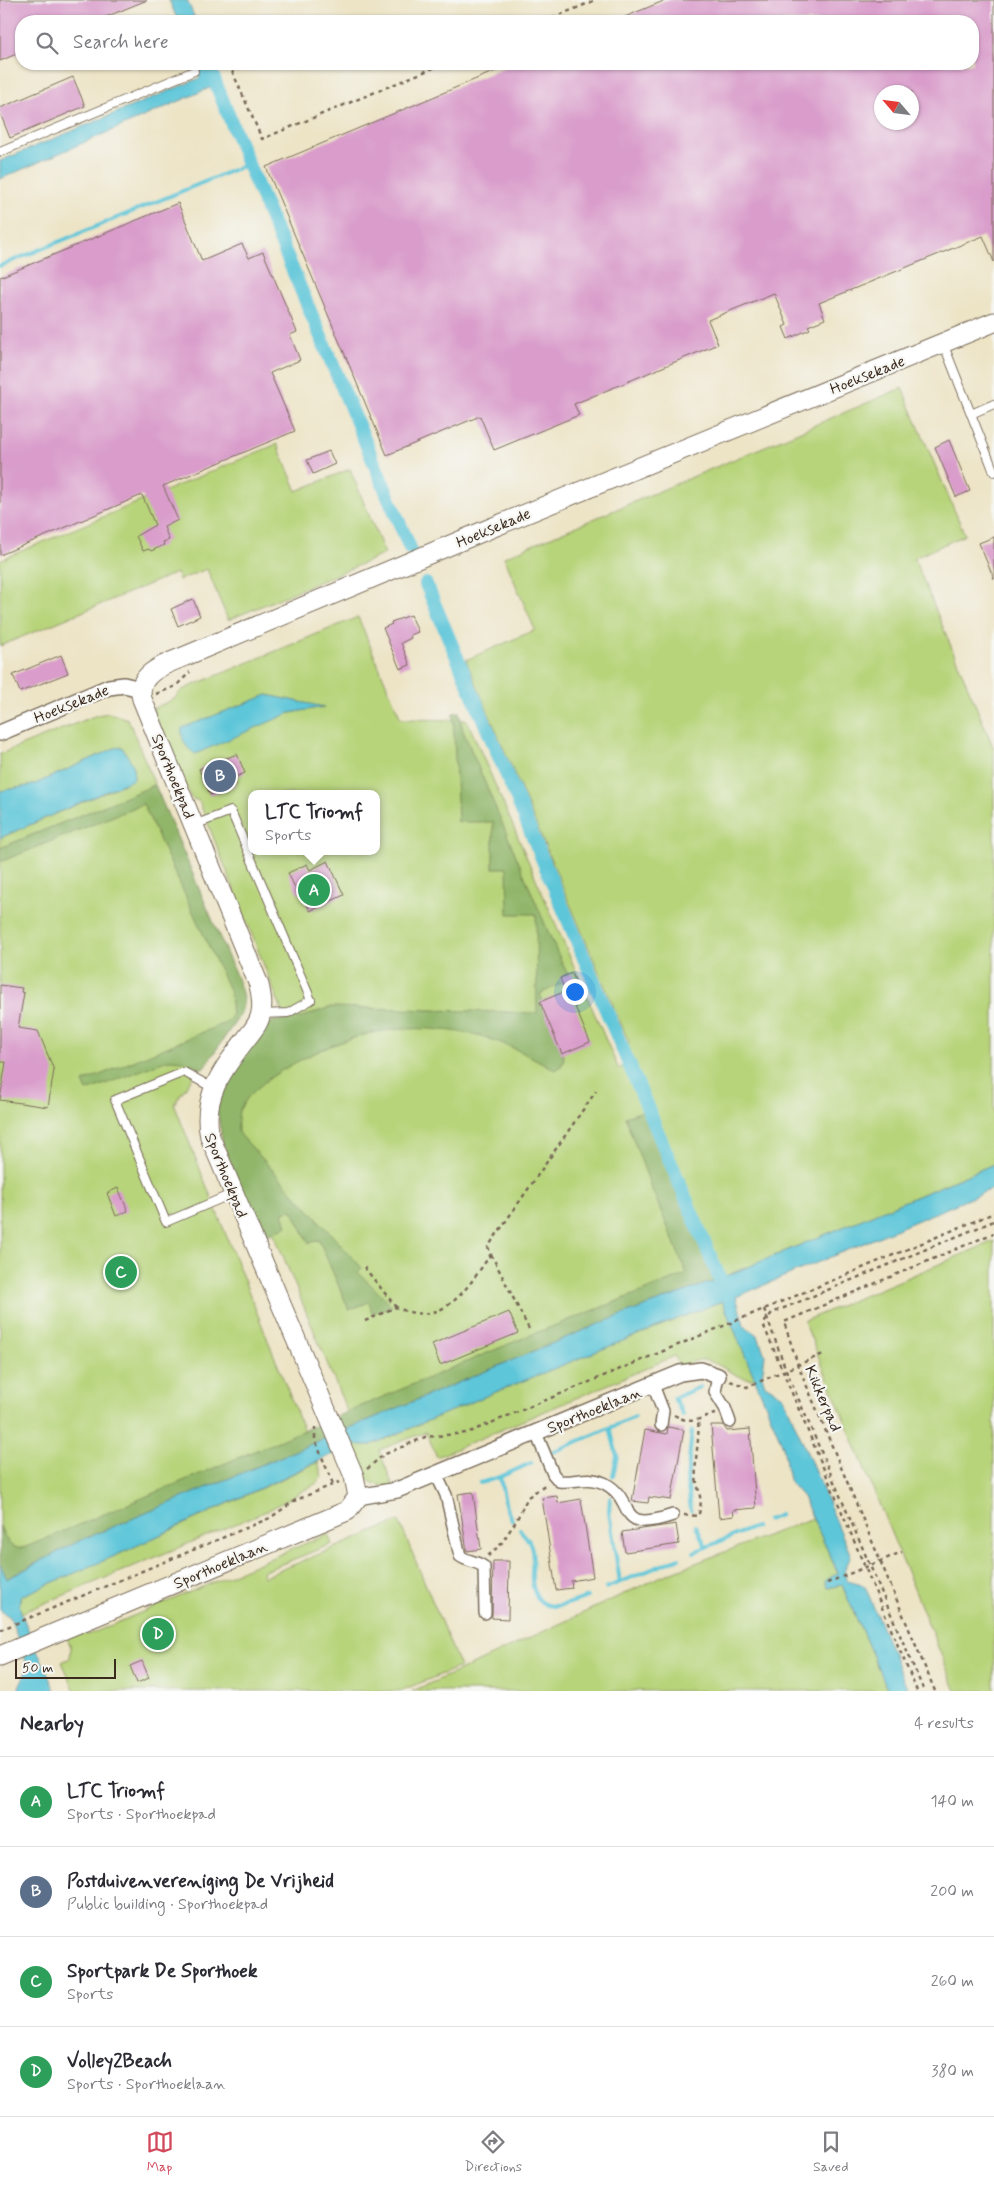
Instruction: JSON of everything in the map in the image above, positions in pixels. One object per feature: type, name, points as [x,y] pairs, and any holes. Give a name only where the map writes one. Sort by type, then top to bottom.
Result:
[{"type":"street","name":"Hoeksekade","points":[[0,733],[109,687],[124,685],[141,689],[148,676],[154,670],[188,655],[994,322]]},
{"type":"street","name":"Sporthoekpad","points":[[141,689],[142,699],[259,985],[262,1001],[261,1014],[256,1025],[223,1070],[213,1088],[207,1123],[210,1137],[354,1476],[358,1497]]},
{"type":"street","name":"Sporthoeklaan","points":[[8,1653],[347,1511],[358,1497],[397,1490],[652,1385],[694,1370],[718,1376]]},
{"type":"street","points":[[718,1376],[715,1392],[729,1418]]},
{"type":"street","name":"Sporthoeklaan","points":[[652,1385],[663,1412],[662,1425]]},
{"type":"street","name":"Sporthoeklaan","points":[[536,1433],[555,1478]]},
{"type":"street","points":[[436,1474],[446,1495],[460,1556],[466,1561],[479,1563],[484,1567],[485,1614]]},
{"type":"street","points":[[555,1478],[565,1481],[580,1478],[593,1479],[604,1483],[614,1489],[632,1518],[638,1521],[674,1516]]},
{"type":"lane","points":[[0,152],[194,70]]},
{"type":"lane","points":[[943,343],[994,472]]},
{"type":"lane","points":[[971,414],[994,404]]},
{"type":"lane","points":[[194,826],[231,811],[248,851]]},
{"type":"lane","points":[[250,855],[311,1000],[288,1013],[261,1014]]},
{"type":"lane","points":[[213,1088],[184,1072],[115,1100],[166,1222],[234,1193]]},
{"type":"path","points":[[560,15],[596,0]]},
{"type":"path","points":[[232,70],[262,139],[429,70]]},
{"type":"path","points":[[530,1331],[488,1247],[596,1091]]},
{"type":"path","points":[[764,1309],[994,1213]]},
{"type":"path","points":[[767,1316],[994,1221]]},
{"type":"path","name":"Kikkerpad","points":[[935,1691],[798,1365],[784,1322],[994,1233]]},
{"type":"path","points":[[364,1267],[396,1307],[416,1314],[433,1314],[466,1290],[491,1254]]},
{"type":"path","points":[[365,1321],[396,1307]]},
{"type":"path","name":"Kikkerpad","points":[[764,1309],[786,1370],[924,1691]]},
{"type":"path","name":"Sporthoeklaan","points":[[0,1630],[270,1518],[294,1501],[354,1476],[374,1465],[383,1455],[425,1437],[466,1433],[764,1309]]},
{"type":"path","name":"Kikkerpad","points":[[767,1316],[763,1324],[917,1691]]},
{"type":"path","points":[[718,1376],[747,1387],[823,1354]]},
{"type":"path","name":"Sporthoeklaan","points":[[663,1412],[682,1419],[698,1421],[710,1415],[729,1418]]},
{"type":"path","points":[[674,1516],[680,1514],[694,1518],[698,1516],[700,1511],[700,1493],[696,1477],[700,1439],[698,1421]]},
{"type":"path","points":[[315,1440],[333,1484]]},
{"type":"path","points":[[479,1563],[501,1544],[531,1493],[555,1478]]},
{"type":"path","points":[[827,1583],[902,1552]]},
{"type":"green space","points":[[902,388],[965,535],[914,558],[994,749],[994,1164],[714,1281],[643,1111],[708,1275],[351,1421],[227,1120],[288,1026],[199,801],[191,798],[152,709],[174,699],[182,690],[358,617],[401,719],[467,720],[619,1070],[624,1064],[617,1049],[629,1043],[466,660],[535,630],[504,557]],"holes":[[[267,695],[322,707],[290,713]]]},
{"type":"green space","points":[[277,444],[297,491],[350,469],[385,554],[228,620],[207,569],[179,580],[176,573],[0,646],[0,560]]},
{"type":"green space","points":[[459,712],[463,731],[570,979],[540,994],[564,1058],[562,1065],[556,1070],[510,1046],[473,1034],[429,1029],[387,1030],[342,1042],[301,1060],[263,1083],[249,1096],[239,1111],[238,1132],[362,1268],[358,1272],[392,1306],[372,1313],[369,1302],[349,1310],[319,1240],[309,1243],[292,1210],[283,1212],[287,1226],[267,1235],[257,1226],[223,1144],[217,1110],[223,1090],[240,1061],[264,1029],[273,1021],[300,1018],[330,1007],[537,1013],[536,914],[508,914],[507,868],[493,868],[493,822],[458,822],[453,713]]},
{"type":"green space","points":[[109,713],[128,719],[155,785],[149,787],[241,1008],[174,1104],[308,1441],[11,1562],[0,1537],[0,838],[124,784],[115,748],[33,785],[0,791],[0,754],[97,715]]},
{"type":"green space","points":[[155,785],[237,978],[243,996],[242,1010],[203,1069],[183,1061],[168,1060],[87,1091],[83,1082],[225,1023],[232,1016],[230,992],[143,804],[0,862],[0,848]]},
{"type":"green space","points":[[643,1111],[714,1281],[606,1321],[79,1541],[6,1579],[0,1564],[0,1526],[12,1546],[16,1548],[26,1547],[528,1336],[687,1274],[651,1187],[625,1117]]},
{"type":"green space","points":[[994,1241],[994,1691],[956,1691],[804,1321]]},
{"type":"green space","points":[[722,1301],[756,1379],[741,1377],[707,1361],[699,1360],[680,1368],[675,1356],[437,1457],[426,1432],[379,1450],[393,1486],[375,1484],[365,1476],[361,1469],[353,1445],[371,1445],[486,1396]]},
{"type":"green space","points":[[318,1462],[322,1476],[317,1483],[269,1510],[21,1613],[19,1603],[21,1596],[117,1555]]},
{"type":"green space","points":[[813,1518],[838,1574],[828,1588],[842,1585],[888,1691],[412,1691],[662,1576]]},
{"type":"green space","points":[[399,1521],[460,1667],[400,1691],[75,1691],[62,1662],[70,1658],[71,1647],[66,1636],[79,1631],[88,1635],[328,1534],[332,1544],[262,1572],[264,1577]]},
{"type":"water","points":[[169,0],[187,0],[193,15],[175,15]]},
{"type":"water","points":[[198,70],[216,70],[221,83],[0,179],[0,161],[200,78]]},
{"type":"water","points":[[267,695],[324,707],[290,713],[195,754],[185,743],[182,737],[182,728]]},
{"type":"water","points":[[122,747],[133,765],[134,779],[0,838],[0,791],[33,785],[115,748]]},
{"type":"water","points":[[994,1164],[994,1188],[736,1297],[744,1325],[758,1336],[765,1355],[762,1376],[765,1385],[783,1396],[851,1556],[844,1571],[848,1581],[865,1586],[908,1691],[888,1691],[842,1585],[827,1588],[825,1581],[838,1573],[803,1497],[789,1481],[783,1446],[722,1301],[486,1396],[371,1445],[353,1445],[117,1555],[21,1596],[19,1603],[21,1613],[55,1691],[21,1691],[19,1687],[28,1667],[10,1617],[0,1610],[0,1564],[7,1579],[79,1541],[606,1321],[714,1281]]},
{"type":"building","points":[[0,0],[147,0],[111,15],[15,15],[15,55],[0,61]]},
{"type":"building","points":[[666,0],[994,0],[994,262],[983,236],[819,303],[825,319],[808,326],[810,329],[788,339],[783,327],[787,325],[774,293],[708,320],[718,344],[574,404],[579,415],[494,450],[480,416],[387,455],[266,167],[498,70],[979,70],[979,15],[630,15]]},
{"type":"building","points":[[73,77],[85,106],[10,138],[0,113],[0,108]]},
{"type":"building","points":[[178,203],[202,261],[242,244],[249,258],[263,252],[297,332],[290,335],[300,360],[270,373],[295,431],[163,486],[178,520],[164,527],[169,540],[163,542],[164,545],[151,551],[149,549],[143,551],[136,536],[155,525],[142,495],[0,555],[0,277]]},
{"type":"building","points":[[949,440],[970,491],[956,497],[935,447]]},
{"type":"building","points":[[329,451],[335,464],[313,474],[307,460]]},
{"type":"building","points":[[994,537],[994,579],[979,543]]},
{"type":"building","points":[[193,599],[200,616],[178,626],[171,609]]},
{"type":"building","points":[[411,615],[418,632],[410,635],[411,638],[401,643],[410,665],[400,669],[383,628],[392,624],[391,622]]},
{"type":"building","points":[[61,655],[68,673],[20,692],[13,675]]},
{"type":"building","points":[[237,754],[245,773],[233,778],[236,785],[210,795],[199,769]]},
{"type":"building","points":[[328,861],[344,895],[310,911],[301,892],[298,894],[288,873],[307,864],[310,870]]},
{"type":"building","points":[[572,973],[576,983],[564,988],[560,978]]},
{"type":"building","points":[[0,985],[22,988],[21,992],[24,993],[18,1028],[38,1031],[54,1070],[48,1107],[0,1100],[6,1062],[0,1062]]},
{"type":"building","points":[[568,990],[590,1042],[562,1054],[540,1002]]},
{"type":"building","points":[[118,1188],[128,1211],[116,1216],[107,1193]]},
{"type":"building","points":[[509,1312],[518,1333],[440,1365],[432,1344]]},
{"type":"building","points":[[711,1425],[723,1425],[727,1431],[750,1429],[756,1508],[733,1510],[734,1516],[719,1518]]},
{"type":"building","points":[[668,1427],[684,1430],[671,1500],[649,1497],[648,1503],[632,1501],[645,1430],[667,1434]]},
{"type":"building","points":[[473,1492],[481,1549],[467,1551],[458,1494]]},
{"type":"building","points":[[557,1496],[558,1503],[581,1499],[593,1577],[571,1581],[572,1588],[556,1590],[542,1498]]},
{"type":"building","points":[[676,1524],[679,1544],[625,1552],[622,1532]]},
{"type":"building","points":[[493,1561],[509,1561],[508,1619],[492,1618]]},
{"type":"building","points":[[142,1661],[149,1678],[137,1683],[130,1666]]},
{"type":"waterway","points":[[210,70],[248,164],[410,548]]},
{"type":"waterway","points":[[0,266],[248,164]]},
{"type":"waterway","points":[[426,584],[727,1296]]},
{"type":"waterway","points":[[683,1415],[674,1398],[700,1387]]},
{"type":"waterway","points":[[553,1452],[635,1417]]},
{"type":"waterway","points":[[610,1428],[617,1456],[613,1476]]},
{"type":"waterway","points":[[691,1510],[687,1481],[692,1431]]},
{"type":"waterway","points":[[480,1483],[500,1477],[531,1463]]},
{"type":"waterway","points":[[500,1477],[506,1508],[512,1520]]},
{"type":"waterway","points":[[610,1498],[609,1512],[620,1582]]},
{"type":"waterway","points":[[768,1520],[780,1515]]},
{"type":"waterway","points":[[696,1526],[706,1547]]},
{"type":"waterway","points":[[694,1552],[755,1527]]},
{"type":"waterway","points":[[520,1530],[528,1539],[531,1547],[533,1558],[532,1581],[539,1600],[553,1606],[587,1597]]},
{"type":"waterway","points":[[606,1588],[679,1558]]},
{"type":"place","name":"Postduivenvereniging De Vrijheid","points":[[220,776]]},
{"type":"place","name":"LTC Triomf","points":[[314,890]]},
{"type":"place","name":"Sportpark De Sporthoek","points":[[121,1272]]},
{"type":"place","name":"Volley2Beach","points":[[158,1634]]}]
